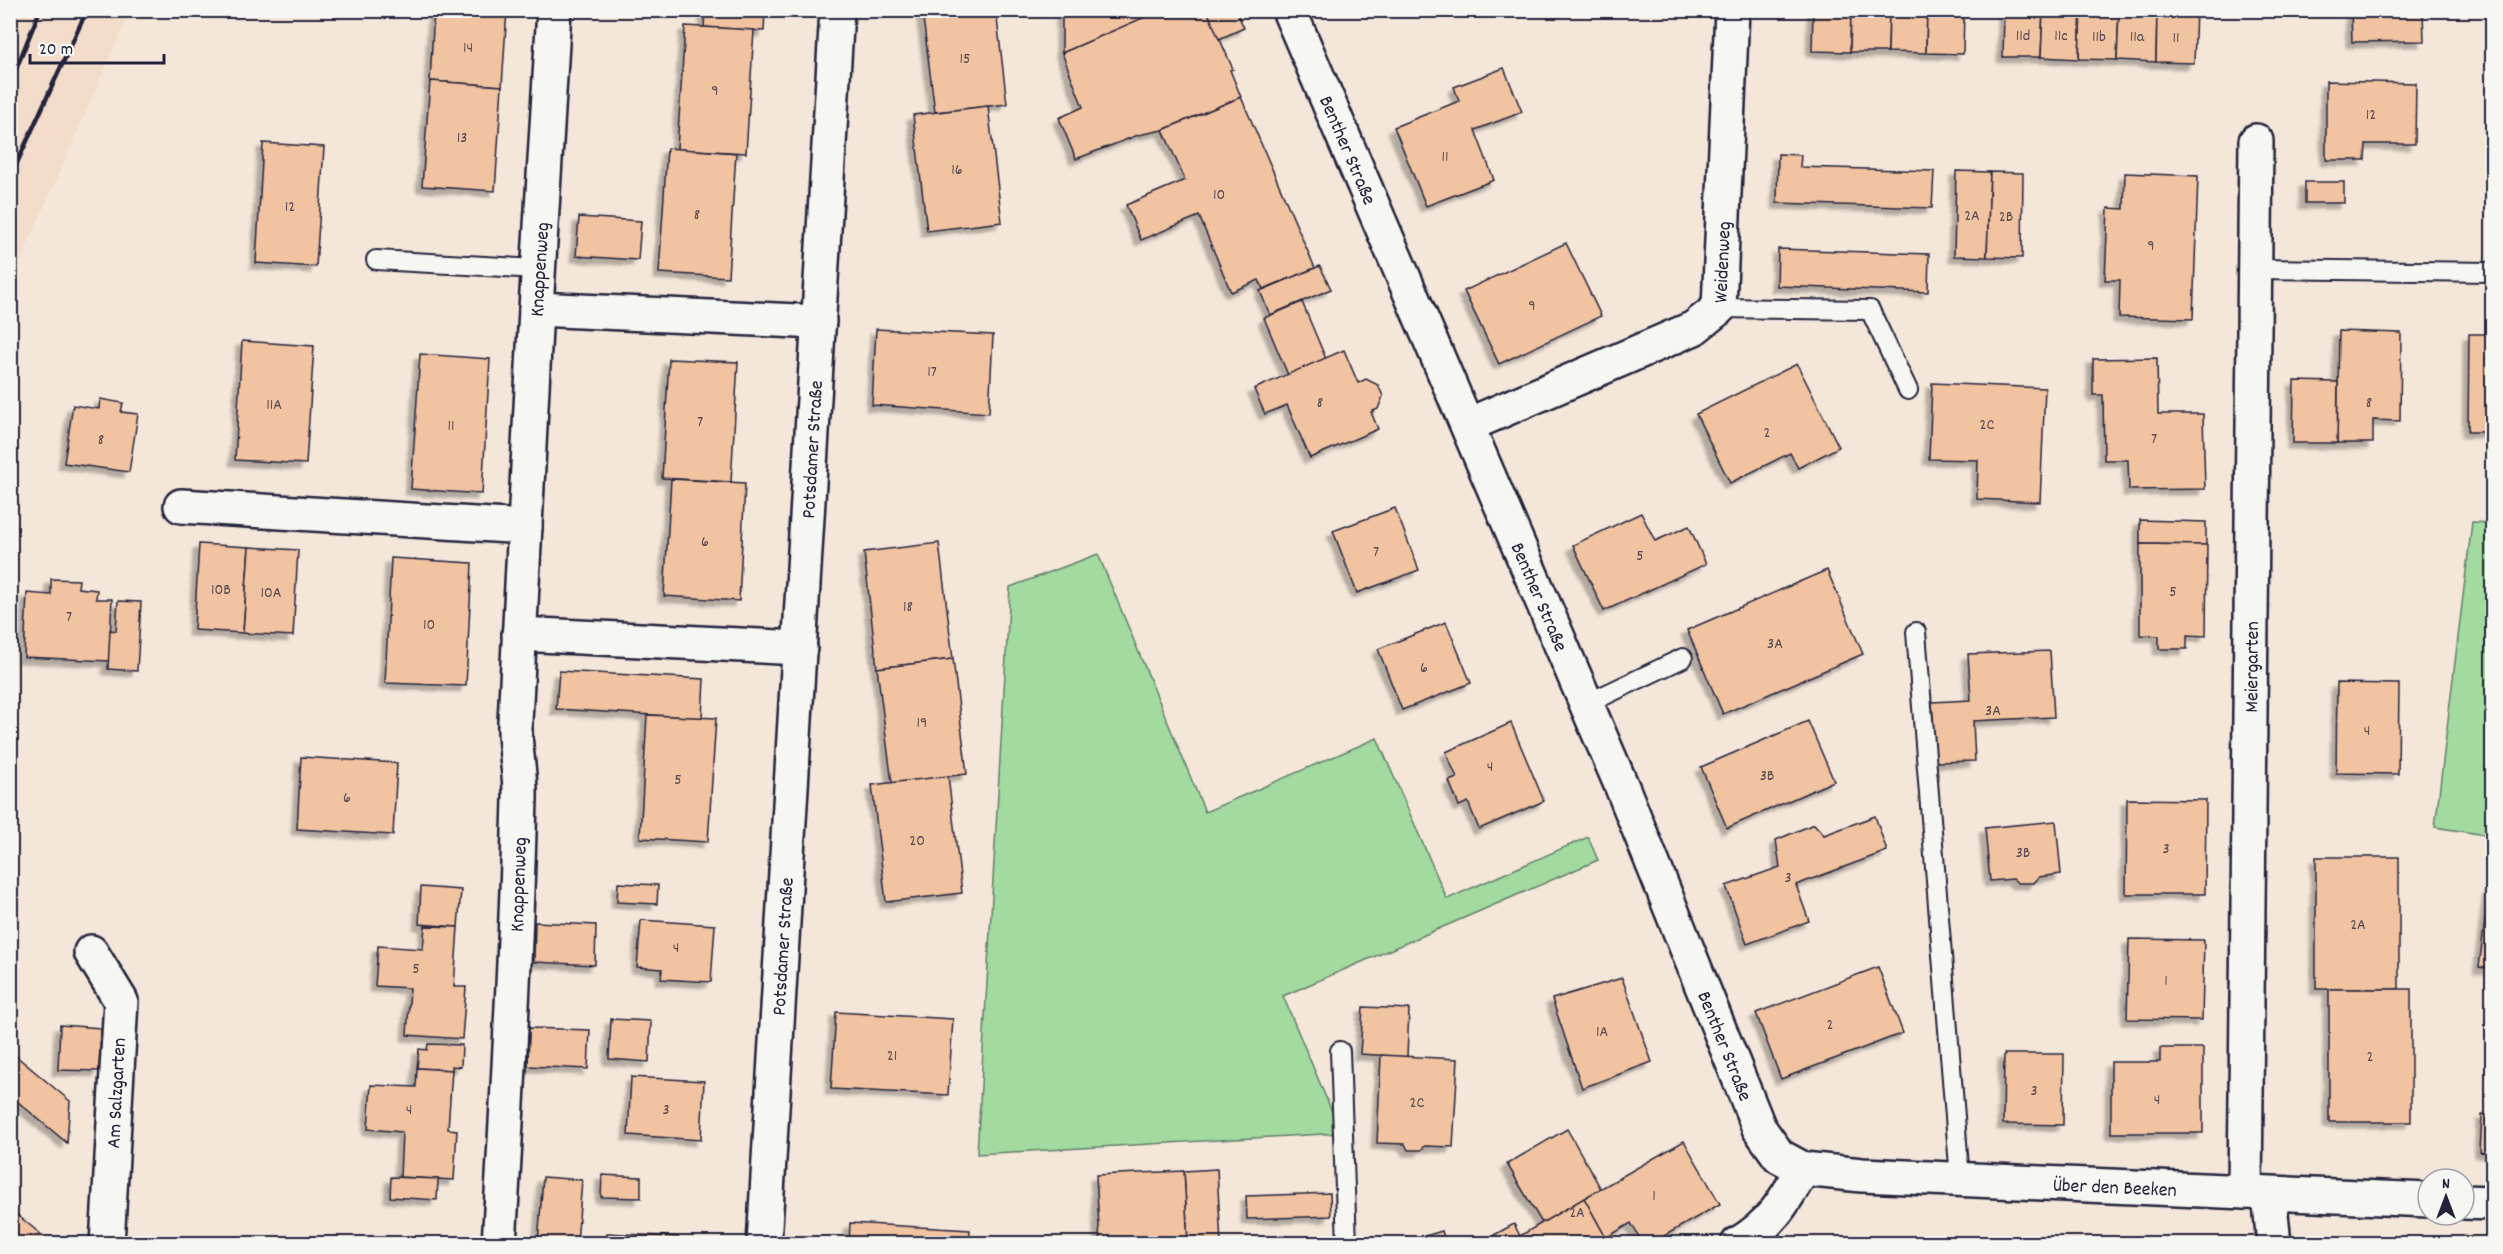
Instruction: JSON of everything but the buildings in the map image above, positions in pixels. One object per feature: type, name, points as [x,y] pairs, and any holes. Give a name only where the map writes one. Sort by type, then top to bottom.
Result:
[{"type":"street","name":"Knappenweg","points":[[498,1244],[518,860],[520,779],[514,745],[519,634],[554,10]]},
{"type":"street","name":"Potsdamer Straße","points":[[764,1244],[837,10]]},
{"type":"street","name":"Benther Straße","points":[[1289,10],[1622,787],[1759,1128],[1779,1156],[1803,1170]]},
{"type":"street","name":"Weidenweg","points":[[1468,425],[1694,328],[1719,308],[1725,221],[1732,10]]},
{"type":"street","name":"Meiergarten","points":[[2256,141],[2257,1193],[2274,1244]]},
{"type":"street","points":[[536,309],[819,322]]},
{"type":"street","points":[[180,506],[525,527]]},
{"type":"street","points":[[519,634],[800,648]]},
{"type":"street","name":"Am Salzgarten","points":[[91,952],[121,1001],[107,1244]]},
{"type":"street","points":[[1738,1244],[1752,1236],[1778,1211],[1803,1170]]},
{"type":"street","name":"Über den Beeken","points":[[1803,1170],[2416,1200]]},
{"type":"street","points":[[2476,1202],[2493,1203]]},
{"type":"lane","points":[[376,260],[538,269]]},
{"type":"lane","points":[[2255,269],[2493,272]]},
{"type":"lane","points":[[1719,308],[1870,310],[1908,390]]},
{"type":"lane","points":[[1916,632],[1960,1179]]},
{"type":"lane","points":[[1586,704],[1683,658]]},
{"type":"lane","points":[[1340,1051],[1347,1244]]},
{"type":"shaded area","points":[[10,11],[130,11],[11,283]]},
{"type":"green space","points":[[2472,522],[2492,523],[2492,836],[2435,827]]},
{"type":"green space","points":[[1098,554],[1205,812],[1377,738],[1447,899],[1588,837],[1598,860],[1283,996],[1341,1133],[977,1154],[1010,587]]},
{"type":"railway","points":[[10,84],[40,10]]},
{"type":"railway","points":[[10,178],[87,10]]}]
